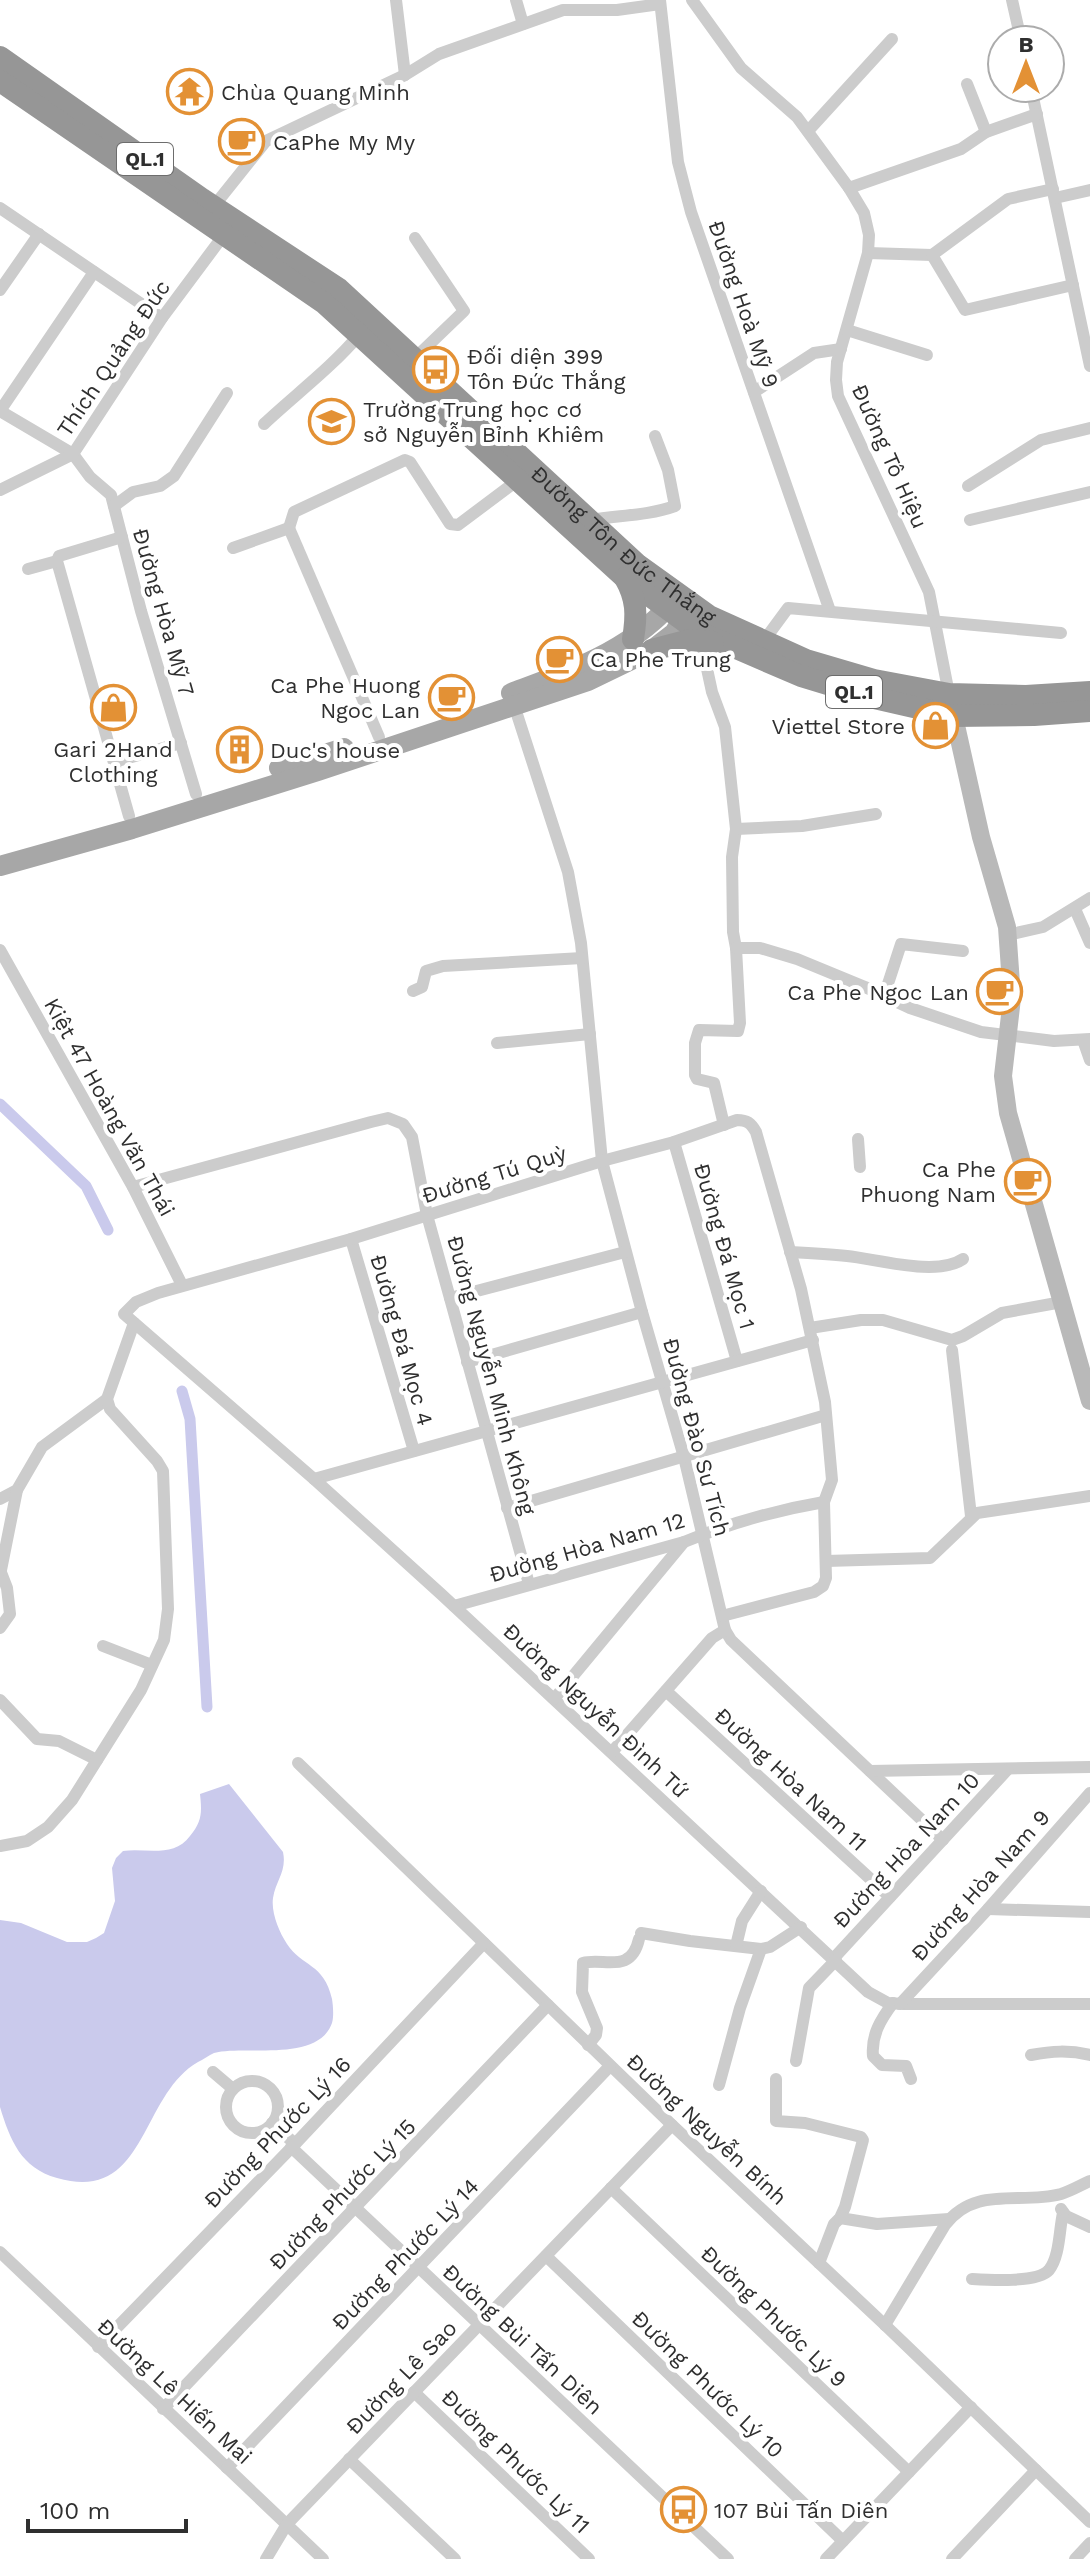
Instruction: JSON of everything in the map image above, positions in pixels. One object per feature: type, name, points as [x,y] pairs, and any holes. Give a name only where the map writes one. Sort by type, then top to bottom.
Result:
[{"type":"highway","name":"Đường Tôn Đức Thắng","points":[[0,57],[214,206],[229,228],[324,303],[624,577],[680,608],[709,616],[806,660],[951,705],[1090,692]]},
{"type":"highway","name":"Đường Tôn Đức Thắng","points":[[0,81],[229,228],[339,289],[638,565],[699,632],[801,676],[870,697],[951,705],[1090,711]]},
{"type":"highway","points":[[624,577],[634,594],[642,644],[690,640],[727,645]]},
{"type":"main road","points":[[0,854],[379,737],[674,633],[680,608]]},
{"type":"main road","points":[[0,866],[276,784],[588,681],[642,644]]},
{"type":"street","points":[[396,0],[405,75]]},
{"type":"street","points":[[516,0],[523,24]]},
{"type":"street","name":"Đường Tô Hiệu","points":[[692,0],[741,68],[797,117],[864,213],[869,235],[868,253],[841,349],[836,380],[838,396],[929,592],[951,705]]},
{"type":"street","points":[[1012,0],[1017,24]]},
{"type":"street","points":[[214,206],[266,141],[405,75],[439,54],[563,10],[617,10],[660,2]]},
{"type":"street","name":"Đường Hoà Mỹ 9","points":[[660,2],[678,162],[691,212],[830,611]]},
{"type":"street","points":[[808,131],[892,39]]},
{"type":"street","points":[[967,84],[986,132]]},
{"type":"street","points":[[1035,104],[1090,366]]},
{"type":"street","points":[[849,188],[961,149],[986,132],[1037,114]]},
{"type":"street","points":[[868,253],[932,255],[1008,199],[1090,190]]},
{"type":"street","points":[[0,208],[162,318]]},
{"type":"street","name":"Thích Quảng Đức","points":[[0,490],[73,454],[162,318],[229,228]]},
{"type":"street","points":[[0,290],[39,234]]},
{"type":"street","points":[[414,359],[464,311],[415,238]]},
{"type":"street","points":[[932,255],[965,310],[1073,285]]},
{"type":"street","points":[[0,411],[94,272]]},
{"type":"street","points":[[1076,301],[1090,298]]},
{"type":"street","points":[[847,330],[927,355]]},
{"type":"street","points":[[264,424],[338,360],[359,335]]},
{"type":"street","points":[[754,392],[814,353],[841,349]]},
{"type":"street","points":[[114,506],[133,492],[160,486],[174,476],[227,393]]},
{"type":"street","name":"Đường Hòa Mỹ 7","points":[[0,411],[73,454],[90,477],[111,495],[196,794]]},
{"type":"street","points":[[968,486],[1041,440],[1090,428]]},
{"type":"street","points":[[589,520],[648,515],[675,506],[668,470],[655,436]]},
{"type":"street","points":[[379,737],[289,528],[294,512],[405,460],[410,462],[450,524],[458,525],[518,480]]},
{"type":"street","points":[[970,520],[1090,492]]},
{"type":"street","points":[[233,548],[289,528]]},
{"type":"street","points":[[122,537],[59,556],[57,561],[129,816]]},
{"type":"street","points":[[28,569],[57,561]]},
{"type":"street","points":[[763,642],[788,608],[1061,633]]},
{"type":"street","points":[[701,641],[712,692],[725,727],[736,829],[732,857],[733,932],[740,1023],[738,1031],[701,1029],[696,1036],[696,1077],[714,1083],[724,1125],[745,1120],[756,1132],[811,1334],[826,1415],[832,1480],[824,1502],[825,1583],[818,1591],[722,1616]]},
{"type":"street","name":"Đường Đào Sư Tích","points":[[514,705],[568,872],[582,958],[602,1161],[684,1457],[725,1630],[752,1661],[943,1840]]},
{"type":"street","points":[[951,705],[1007,935],[1012,998],[1003,1083],[1008,1113],[1090,1401]]},
{"type":"street","points":[[114,762],[181,743]]},
{"type":"street","points":[[736,829],[802,826],[876,814]]},
{"type":"street","points":[[1007,935],[1043,927],[1090,898]]},
{"type":"street","points":[[1075,909],[1090,943]]},
{"type":"street","points":[[884,996],[901,944],[963,951]]},
{"type":"street","points":[[736,948],[760,948],[797,959],[910,1008],[981,1032],[1054,1041],[1087,1040],[1090,1060]]},
{"type":"street","name":"Kiệt 47 Hoàng Văn Thái","points":[[0,950],[133,1187],[182,1285]]},
{"type":"street","points":[[413,991],[422,987],[423,975],[429,969],[582,958]]},
{"type":"street","points":[[497,1043],[590,1034]]},
{"type":"street","name":"Đường Nguyễn Minh Không","points":[[133,1187],[388,1118],[403,1124],[412,1137],[427,1215],[529,1584]]},
{"type":"street","name":"Đường Tú Quỳ","points":[[129,1318],[136,1302],[182,1285],[351,1239],[724,1125]]},
{"type":"street","points":[[858,1139],[860,1167]]},
{"type":"street","name":"Đường Đá Mọc 1","points":[[674,1142],[737,1361]]},
{"type":"street","name":"Đường Đá Mọc 4","points":[[351,1239],[414,1451]]},
{"type":"street","points":[[450,1298],[625,1252]]},
{"type":"street","points":[[790,1252],[930,1267],[957,1263],[963,1259]]},
{"type":"street","points":[[314,1479],[737,1361],[811,1334],[861,1320],[883,1320],[952,1340],[1002,1313],[1062,1302]]},
{"type":"street","points":[[467,1362],[642,1312]]},
{"type":"street","points":[[0,1846],[27,1841],[48,1827],[72,1800],[141,1690],[164,1640],[168,1609],[163,1471],[110,1409],[107,1399],[129,1318]]},
{"type":"street","name":"Đường Nguyễn Đình Tứ","points":[[129,1318],[454,1606],[868,1992],[896,2004]]},
{"type":"street","points":[[952,1350],[971,1516]]},
{"type":"street","points":[[0,1628],[10,1614],[7,1588],[0,1570],[17,1490],[42,1447],[107,1399]]},
{"type":"street","points":[[507,1508],[826,1415]]},
{"type":"street","points":[[0,1499],[17,1490]]},
{"type":"street","points":[[826,1561],[930,1558],[977,1513],[1090,1496]]},
{"type":"street","name":"Đường Hòa Nam 12","points":[[454,1606],[684,1542],[788,1509],[824,1502]]},
{"type":"street","points":[[554,1699],[684,1542]]},
{"type":"street","points":[[612,1752],[712,1638],[725,1630]]},
{"type":"street","points":[[103,1646],[152,1665]]},
{"type":"street","name":"Đường Hòa Nam 11","points":[[666,1691],[890,1897]]},
{"type":"street","points":[[0,1700],[37,1739],[59,1741],[97,1760]]},
{"type":"street","name":"Đường Nguyễn Bính","points":[[298,1763],[588,2045],[1090,2522]]},
{"type":"street","points":[[870,1771],[1090,1767]]},
{"type":"street","name":"Đường Hòa Nam 10","points":[[796,2061],[809,1988],[1008,1769]]},
{"type":"street","name":"Đường Hòa Nam 9","points":[[911,2079],[906,2066],[882,2065],[873,2056],[875,2035],[882,2019],[988,1909],[1090,1793]]},
{"type":"street","points":[[736,1946],[742,1921],[761,1891]]},
{"type":"street","points":[[988,1909],[1090,1912]]},
{"type":"street","points":[[588,2045],[597,2028],[582,1992],[583,1963],[618,1963],[635,1951],[640,1936],[761,1949],[770,1947],[801,1927]]},
{"type":"street","name":"Đường Phước Lý 16","points":[[98,2347],[484,1943]]},
{"type":"street","points":[[719,2085],[740,2008],[761,1949]]},
{"type":"street","points":[[896,2004],[1089,2001]]},
{"type":"street","name":"Đường Phước Lý 15","points":[[163,2409],[548,2005]]},
{"type":"street","points":[[1031,2055],[1072,2051],[1090,2055]]},
{"type":"street","name":"Đường Phước Lý 14","points":[[227,2468],[610,2066]]},
{"type":"street","points":[[213,2072],[233,2089]]},
{"type":"street","points":[[776,2079],[776,2121],[805,2123],[863,2140],[840,2218],[834,2224],[819,2263]]},
{"type":"street","points":[[250,2080],[267,2085],[277,2099],[278,2107],[272,2123],[258,2132],[241,2130],[234,2125],[226,2111],[226,2102],[233,2089],[250,2080]]},
{"type":"street","name":"Đường Bùi Tấn Diên","points":[[272,2123],[356,2209],[728,2559]]},
{"type":"street","name":"Đường Lê Sao","points":[[266,2559],[287,2524],[672,2125]]},
{"type":"street","points":[[885,2325],[949,2219],[966,2206],[984,2199],[1056,2195],[1090,2181]]},
{"type":"street","name":"Đường Phước Lý 9","points":[[611,2188],[909,2472]]},
{"type":"street","points":[[972,2279],[1018,2278],[1047,2272],[1055,2255],[1063,2213],[1056,2195]]},
{"type":"street","points":[[1063,2213],[1090,2227]]},
{"type":"street","points":[[840,2218],[877,2224],[949,2219]]},
{"type":"street","name":"Đường Lê Hiến Mai","points":[[0,2252],[323,2559]]},
{"type":"street","name":"Đường Phước Lý 10","points":[[546,2256],[843,2541]]},
{"type":"street","name":"Đường Phước Lý 11","points":[[414,2392],[589,2559]]},
{"type":"street","points":[[826,2559],[971,2407]]},
{"type":"street","points":[[349,2459],[455,2559]]},
{"type":"street","points":[[952,2559],[1036,2470]]},
{"type":"street","points":[[1075,2559],[1090,2543]]},
{"type":"water","points":[[229,1784],[283,1852],[282,1870],[273,1898],[274,1916],[287,1944],[324,1978],[332,1999],[332,2023],[324,2035],[297,2048],[227,2051],[214,2053],[198,2062],[179,2078],[126,2162],[109,2176],[86,2182],[45,2173],[34,2167],[19,2151],[0,2107],[0,1920],[21,1923],[67,1942],[87,1942],[96,1938],[104,1933],[115,1901],[112,1868],[116,1858],[123,1851],[168,1850],[184,1843],[199,1821],[200,1794]]},
{"type":"waterway","points":[[0,1104],[86,1186],[108,1230]]},
{"type":"waterway","points":[[182,1391],[190,1419],[207,1707]]},
{"type":"place","name":"Chùa Quang Minh","points":[[190,92]]},
{"type":"place","name":"CaPhe My My","points":[[242,142]]},
{"type":"place","name":"Đối diện 399 Tôn Đức Thắng","points":[[436,369]]},
{"type":"place","name":"Trường Trung học cơ sở Nguyễn Bỉnh Khiêm","points":[[332,422]]},
{"type":"place","name":"Ca Phe Trung","points":[[559,659]]},
{"type":"place","name":"Ca Phe Huong Ngoc Lan","points":[[451,698]]},
{"type":"place","name":"Gari 2Hand Clothing","points":[[113,708]]},
{"type":"place","name":"Viettel Store","points":[[936,726]]},
{"type":"place","name":"Duc's house","points":[[239,750]]},
{"type":"place","name":"Ca Phe Ngoc Lan","points":[[1000,992]]},
{"type":"place","name":"Ca Phe Phuong Nam","points":[[1027,1182]]},
{"type":"place","name":"107 Bùi Tấn Diên","points":[[683,2510]]}]
